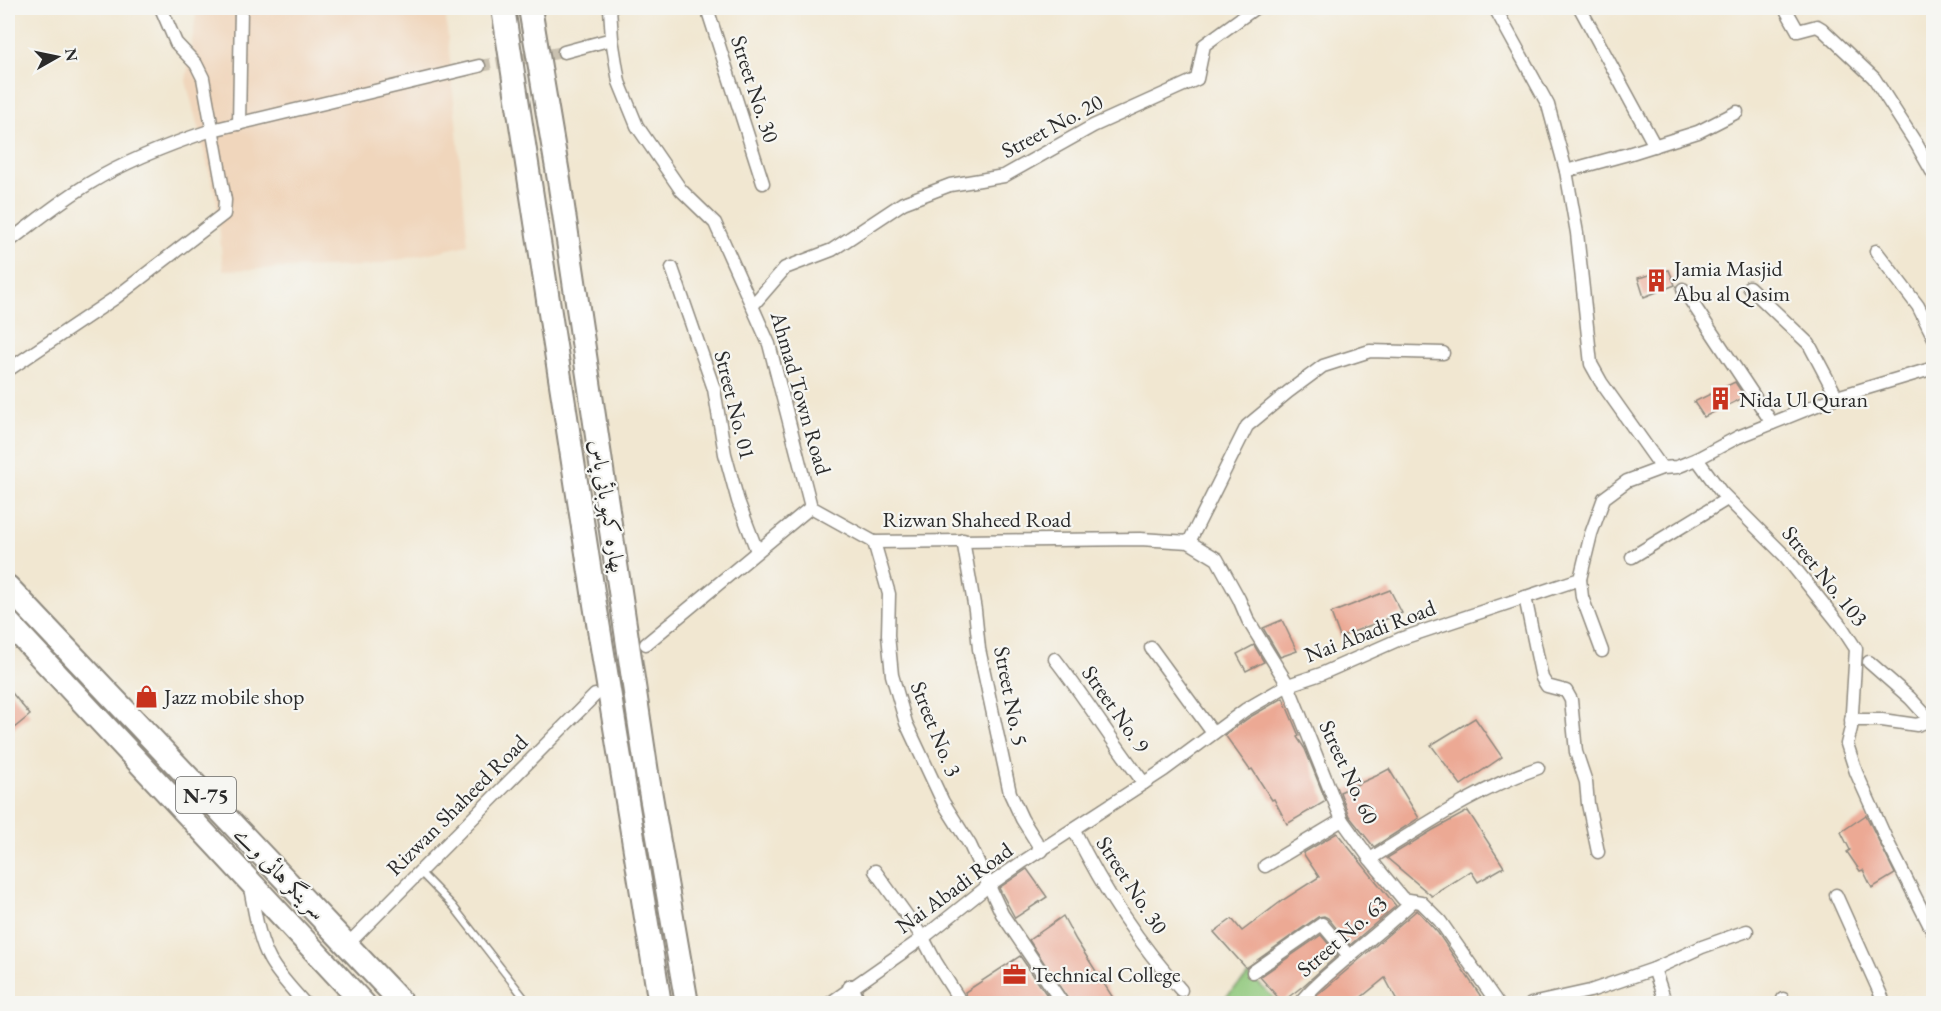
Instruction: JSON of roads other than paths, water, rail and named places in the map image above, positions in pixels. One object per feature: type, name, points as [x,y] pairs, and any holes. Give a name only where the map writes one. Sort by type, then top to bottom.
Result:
[{"type":"highway","name":"بھارہ کہو بائی پاس","points":[[503,8],[593,592],[660,1004]]},
{"type":"highway","name":"بھارہ کہو بائی پاس","points":[[530,8],[560,192],[647,773],[687,1004]]},
{"type":"highway","name":"سرینگر ہائی وے","points":[[8,587],[403,1004]]},
{"type":"highway","name":"سرینگر ہائی وے","points":[[8,622],[357,996]]},
{"type":"highway","points":[[357,996],[371,969]]},
{"type":"street","points":[[8,370],[115,298],[221,218],[225,209],[200,71],[176,43],[161,8]]},
{"type":"street","points":[[238,124],[241,8]]},
{"type":"street","name":"Ahmad Town Road","points":[[610,8],[619,82],[637,126],[681,190],[715,223],[769,344],[812,507]]},
{"type":"street","name":"Street No. 30","points":[[707,8],[763,183]]},
{"type":"street","name":"Street No. 20","points":[[753,305],[785,268],[832,250],[903,203],[950,185],[1004,176],[1093,126],[1197,79],[1204,45],[1255,8]]},
{"type":"street","points":[[1495,8],[1548,105],[1566,171],[1577,233],[1591,363],[1601,382],[1662,468]]},
{"type":"street","points":[[1580,8],[1655,146]]},
{"type":"street","points":[[1785,8],[1798,31],[1817,26],[1822,29],[1874,78],[1934,175]]},
{"type":"street","points":[[564,52],[612,39]]},
{"type":"street","points":[[8,242],[91,182],[156,150],[212,130],[479,66]]},
{"type":"street","points":[[1566,171],[1698,132],[1737,112]]},
{"type":"street","points":[[1876,251],[1918,306],[1934,338]]},
{"type":"street","name":"Street No. 01","points":[[672,268],[714,389],[725,454],[738,501],[757,551]]},
{"type":"street","points":[[1749,287],[1809,344],[1837,397]]},
{"type":"street","points":[[1683,289],[1772,423]]},
{"type":"street","points":[[1188,542],[1247,426],[1323,366],[1370,351],[1443,353]]},
{"type":"street","points":[[1602,651],[1582,597],[1580,579],[1591,534],[1604,498],[1627,481],[1662,468],[1697,459],[1738,437],[1837,397],[1934,368]]},
{"type":"street","name":"Street No. 103","points":[[1697,459],[1727,499],[1785,556],[1841,626],[1856,649],[1847,744],[1856,772],[1887,841],[1934,934]]},
{"type":"street","points":[[1632,557],[1727,499]]},
{"type":"street","points":[[646,644],[812,507]]},
{"type":"street","name":"Rizwan Shaheed Road","points":[[812,507],[874,542],[1140,539],[1188,542],[1216,559],[1248,620],[1288,685]]},
{"type":"street","name":"Street No. 5","points":[[963,540],[979,649],[1010,793],[1022,819],[1042,851]]},
{"type":"street","name":"Street No. 3","points":[[874,542],[889,594],[888,635],[892,675],[906,723],[943,802],[970,845],[988,886]]},
{"type":"street","name":"Nai Abadi Road","points":[[829,1004],[854,996],[988,886],[1144,783],[1245,710],[1288,685],[1321,674],[1400,639],[1580,579]]},
{"type":"street","points":[[1525,597],[1542,678],[1547,686],[1566,691],[1571,700],[1576,752],[1586,782],[1598,852]]},
{"type":"street","points":[[1151,648],[1213,733]]},
{"type":"street","name":"Street No. 9","points":[[1055,659],[1144,783]]},
{"type":"street","points":[[1851,720],[1882,720],[1917,725],[1932,719],[1869,663]]},
{"type":"street","name":"Street No. 60","points":[[1288,685],[1342,820],[1370,859],[1403,898],[1421,902],[1440,921],[1494,1002]]},
{"type":"street","name":"Rizwan Shaheed Road","points":[[348,944],[595,695]]},
{"type":"street","points":[[1370,859],[1479,792],[1538,768]]},
{"type":"street","points":[[1265,866],[1342,820]]},
{"type":"street","name":"Street No. 30","points":[[1074,830],[1091,866],[1111,897],[1164,972],[1181,990]]},
{"type":"street","points":[[875,871],[923,938],[962,1004]]},
{"type":"street","points":[[249,882],[261,937],[270,959],[305,1004]]},
{"type":"street","points":[[988,886],[1002,914],[1064,1004]]},
{"type":"street","points":[[1836,896],[1885,1004]]},
{"type":"street","name":"Street No. 63","points":[[1299,1004],[1305,995],[1413,901]]},
{"type":"street","points":[[1253,972],[1322,924],[1349,956]]},
{"type":"street","points":[[1537,1003],[1590,991],[1654,969],[1702,947],[1747,931]]},
{"type":"street","points":[[1654,969],[1666,1004]]},
{"type":"lane","points":[[420,872],[453,906],[529,1004]]},
{"type":"tunnel","points":[[479,66],[564,52]]},
{"type":"tunnel","points":[[606,684],[646,644]]},
{"type":"place","name":"Jamia Masjid Abu al Qasim","points":[[1656,281]]},
{"type":"place","name":"Nida Ul Quran","points":[[1721,399]]},
{"type":"place","name":"Jazz mobile shop","points":[[146,696]]},
{"type":"place","name":"Technical College","points":[[1014,974]]}]
